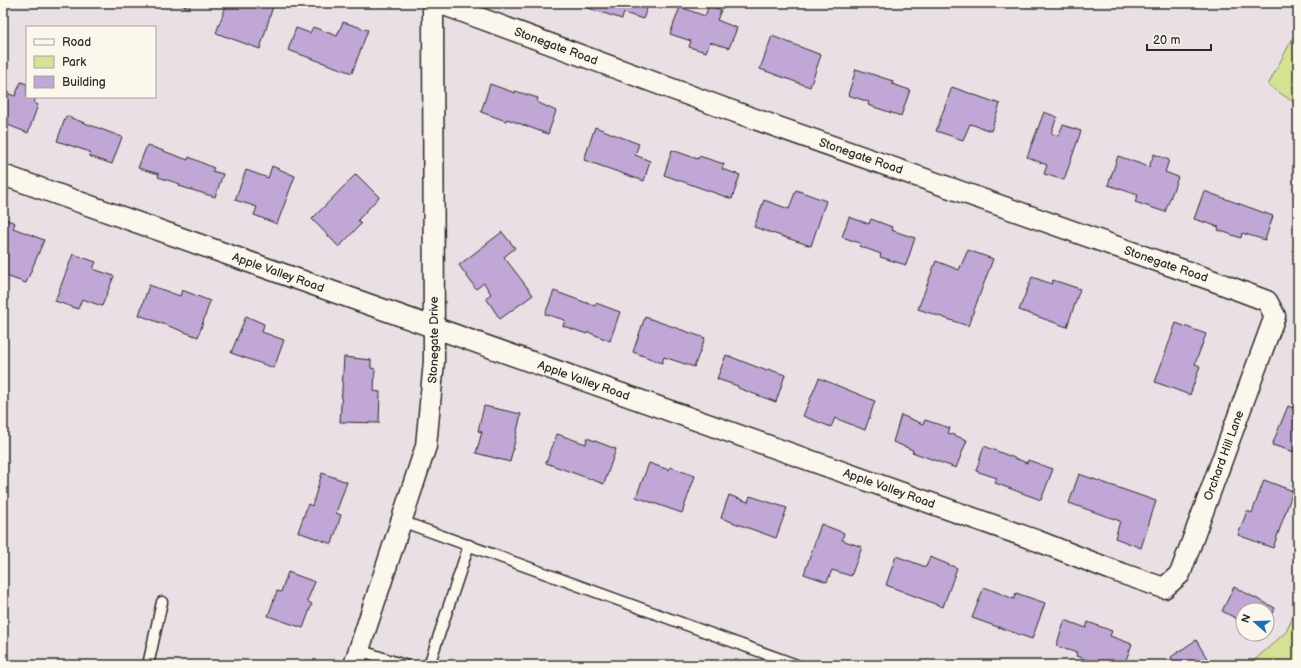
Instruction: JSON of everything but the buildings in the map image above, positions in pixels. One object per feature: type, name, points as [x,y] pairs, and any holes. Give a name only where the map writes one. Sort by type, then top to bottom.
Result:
[{"type":"street","name":"Stonegate Drive","points":[[357,657],[426,446],[434,361],[433,3]]},
{"type":"street","name":"Stonegate Road","points":[[439,3],[721,107],[1214,281],[1267,301],[1275,316]]},
{"type":"street","name":"Apple Valley Road","points":[[3,175],[1031,539],[1164,588]]},
{"type":"street","name":"Orchard Hill Lane","points":[[1164,588],[1180,574],[1275,316]]},
{"type":"lane","points":[[402,521],[797,665]]},
{"type":"lane","points":[[429,665],[469,545]]},
{"type":"lane","points":[[148,665],[162,602]]},
{"type":"lane","points":[[357,657],[404,665]]},
{"type":"green space","points":[[1298,28],[1298,105],[1268,85]]},
{"type":"green space","points":[[1298,606],[1298,665],[1249,665],[1275,642],[1286,632]]}]
